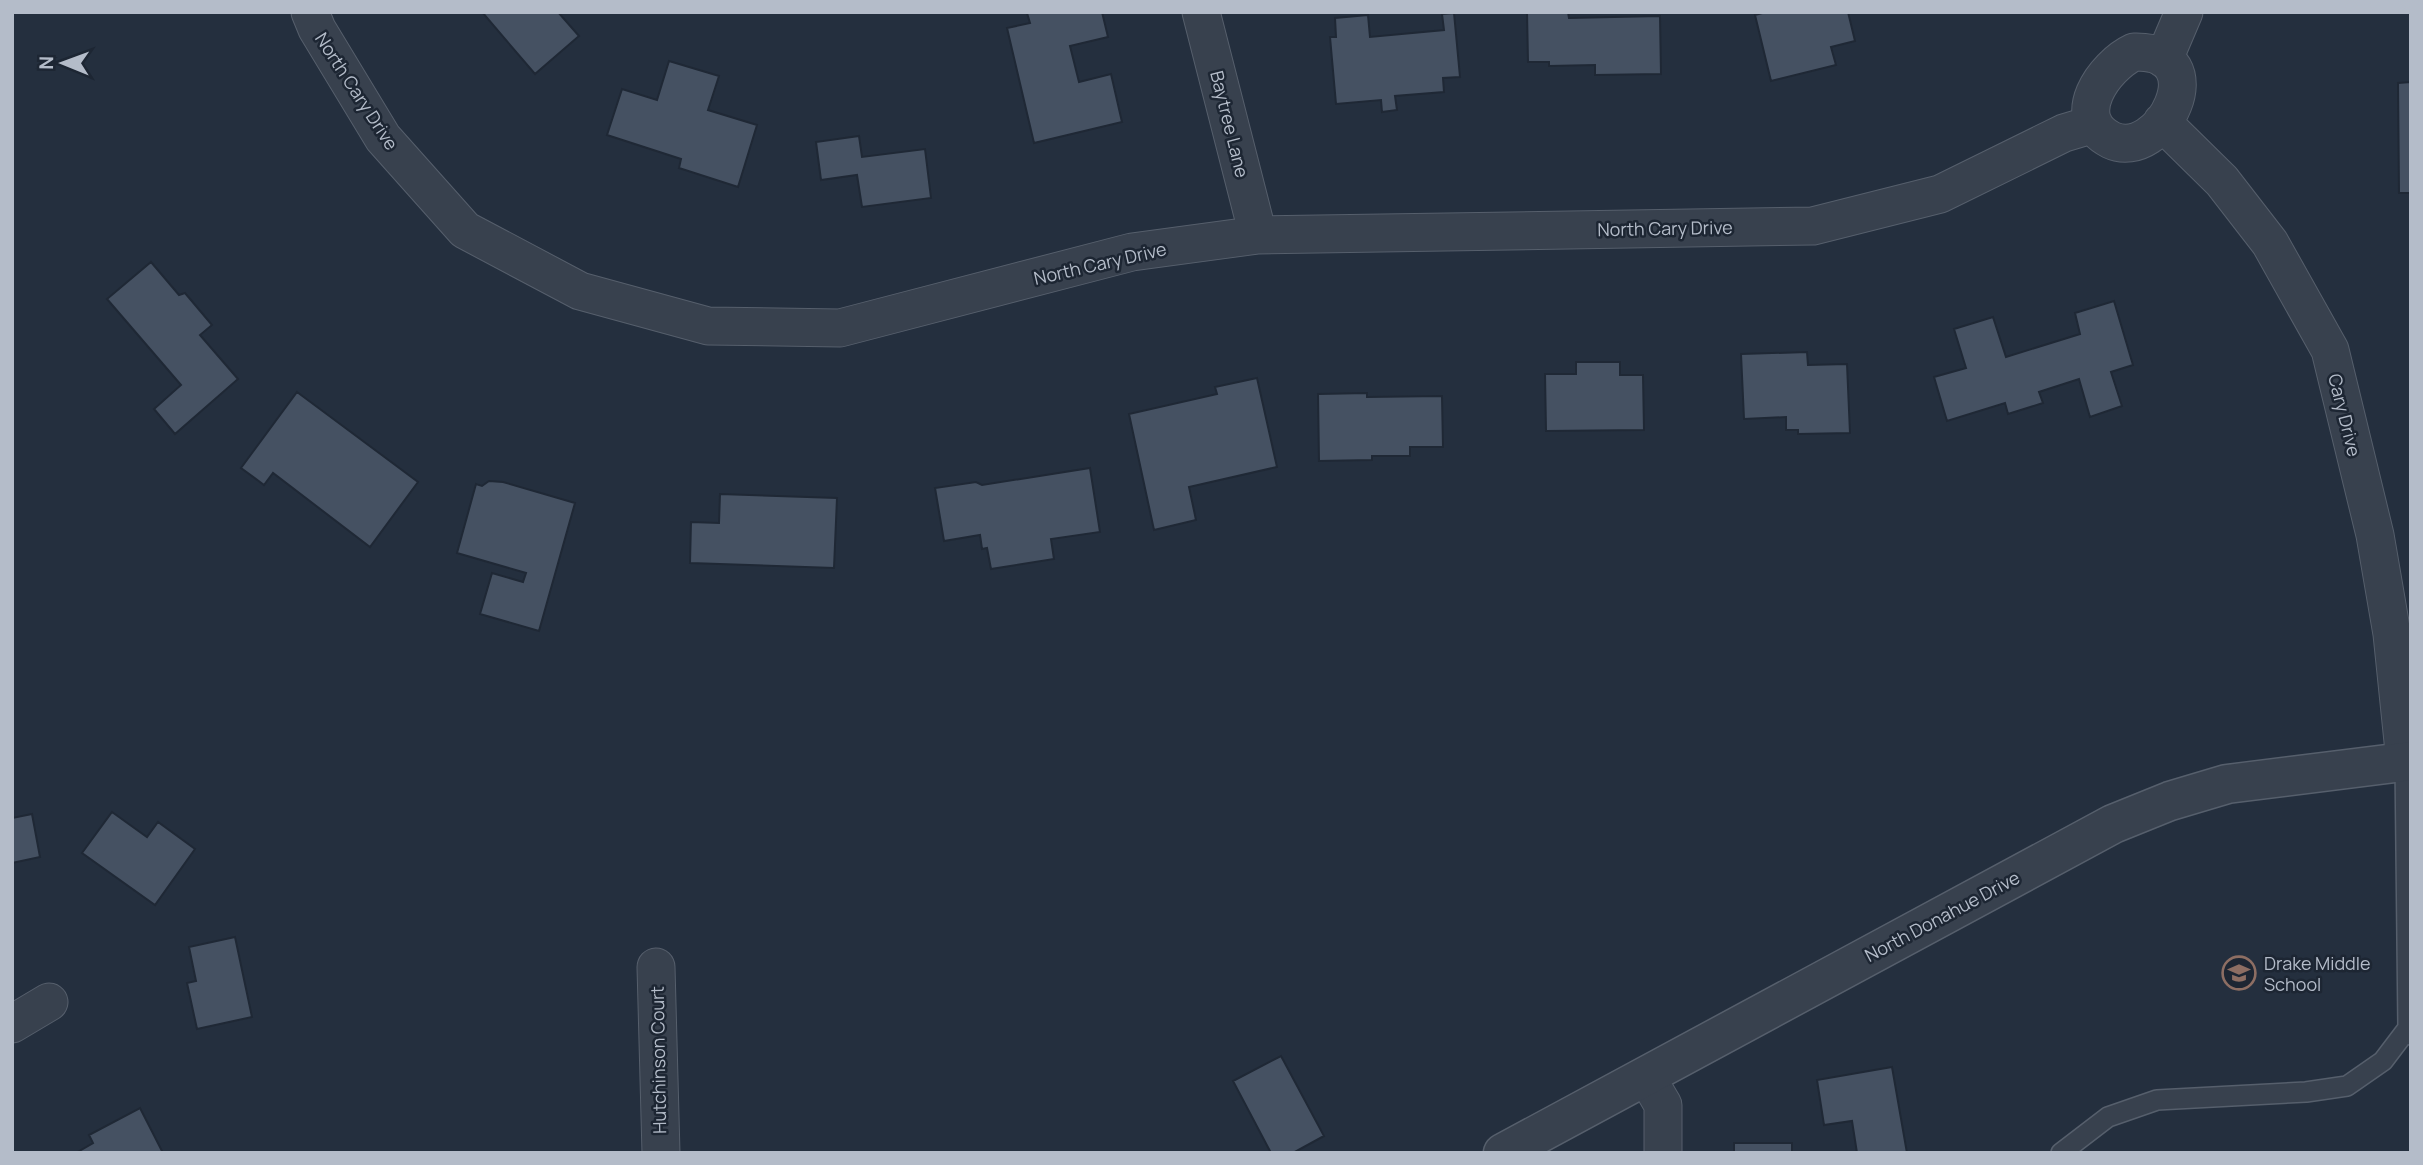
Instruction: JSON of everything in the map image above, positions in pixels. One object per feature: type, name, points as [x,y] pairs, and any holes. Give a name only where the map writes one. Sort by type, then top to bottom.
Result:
[{"type":"street","name":"North Cary Drive","points":[[310,12],[317,29],[383,138],[465,230],[580,291],[708,326],[840,328],[1132,252],[1258,235],[1813,226],[1940,194],[2064,133],[2094,124]]},
{"type":"street","name":"Baytree Lane","points":[[1201,12],[1258,235]]},
{"type":"street","points":[[2164,60],[2184,12]]},
{"type":"street","points":[[2134,52],[2156,54],[2174,71],[2178,93],[2174,106],[2162,122],[2138,142],[2125,143],[2108,138],[2094,124],[2090,103],[2093,93],[2125,56],[2134,52]]},
{"type":"street","name":"Cary Drive","points":[[2162,122],[2222,181],[2270,243],[2330,350],[2375,536],[2392,634],[2408,761]]},
{"type":"street","name":"North Donahue Drive","points":[[1503,1153],[2113,824],[2169,801],[2227,784],[2408,761]]},
{"type":"street","name":"Hutchinson Court","points":[[656,967],[661,1153]]},
{"type":"street","points":[[12,1024],[50,1002]]},
{"type":"street","points":[[1646,1076],[1663,1105],[1663,1153]]},
{"type":"lane","points":[[2061,1153],[2108,1117],[2157,1100],[2306,1092],[2347,1086],[2383,1061],[2410,1031],[2408,761]]},
{"type":"building","points":[[482,12],[558,12],[579,36],[535,74]]},
{"type":"building","points":[[1029,12],[1102,12],[1108,37],[1070,46],[1079,82],[1111,74],[1122,122],[1034,143],[1007,28],[1030,23]]},
{"type":"building","points":[[1527,12],[1568,12],[1569,18],[1660,16],[1661,74],[1595,75],[1595,65],[1549,66],[1549,62],[1528,62]]},
{"type":"building","points":[[1766,12],[1848,12],[1855,41],[1831,47],[1836,65],[1771,81],[1755,15]]},
{"type":"building","points":[[1454,13],[1460,77],[1443,78],[1444,92],[1395,96],[1397,110],[1382,112],[1381,100],[1336,104],[1330,37],[1336,37],[1335,18],[1368,15],[1370,37],[1444,30],[1442,14]]},
{"type":"building","points":[[669,61],[719,76],[708,110],[757,125],[738,187],[679,168],[681,159],[607,135],[622,89],[657,100]]},
{"type":"building","points":[[2411,82],[2411,193],[2399,193],[2398,83]]},
{"type":"building","points":[[859,136],[862,157],[925,149],[931,198],[862,207],[857,175],[821,180],[816,142]]},
{"type":"building","points":[[151,262],[179,295],[185,293],[212,325],[200,335],[238,379],[175,434],[154,409],[181,385],[107,299]]},
{"type":"building","points":[[2114,301],[2133,365],[2111,372],[2122,406],[2090,417],[2079,379],[2039,392],[2043,403],[2008,414],[2005,403],[1947,421],[1934,377],[1966,368],[1954,329],[1993,317],[2006,357],[2080,334],[2075,313]]},
{"type":"building","points":[[1807,352],[1808,365],[1847,364],[1850,433],[1798,434],[1798,430],[1786,430],[1786,417],[1744,419],[1741,354]]},
{"type":"building","points":[[1576,362],[1620,362],[1620,375],[1643,375],[1644,430],[1546,431],[1545,374],[1576,374]]},
{"type":"building","points":[[1257,378],[1277,467],[1189,487],[1196,520],[1154,530],[1129,414],[1217,394],[1215,387]]},
{"type":"building","points":[[297,392],[418,482],[370,547],[273,473],[264,485],[241,468]]},
{"type":"building","points":[[1367,393],[1367,397],[1442,396],[1443,447],[1410,447],[1410,456],[1319,461],[1318,394]]},
{"type":"building","points":[[1090,468],[1100,532],[1051,539],[1054,559],[991,569],[987,548],[982,549],[980,535],[944,541],[935,488],[976,482],[982,485]]},
{"type":"building","points":[[489,481],[503,482],[575,503],[539,631],[480,614],[492,573],[523,582],[526,573],[457,553],[476,484],[482,486]]},
{"type":"building","points":[[720,494],[837,498],[834,568],[690,563],[691,522],[719,523]]},
{"type":"building","points":[[112,812],[147,837],[158,822],[195,849],[155,905],[82,853]]},
{"type":"building","points":[[32,814],[40,857],[12,863],[12,818]]},
{"type":"building","points":[[235,937],[252,1017],[197,1029],[187,983],[196,981],[189,947]]},
{"type":"building","points":[[1281,1056],[1324,1136],[1293,1153],[1271,1153],[1233,1081]]},
{"type":"building","points":[[1892,1067],[1907,1153],[1857,1153],[1852,1121],[1824,1125],[1817,1080]]},
{"type":"building","points":[[140,1108],[163,1153],[76,1153],[93,1143],[89,1135]]},
{"type":"building","points":[[1734,1143],[1792,1143],[1792,1153],[1734,1153]]},
{"type":"place","name":"Drake Middle School","points":[[2239,973]]}]
